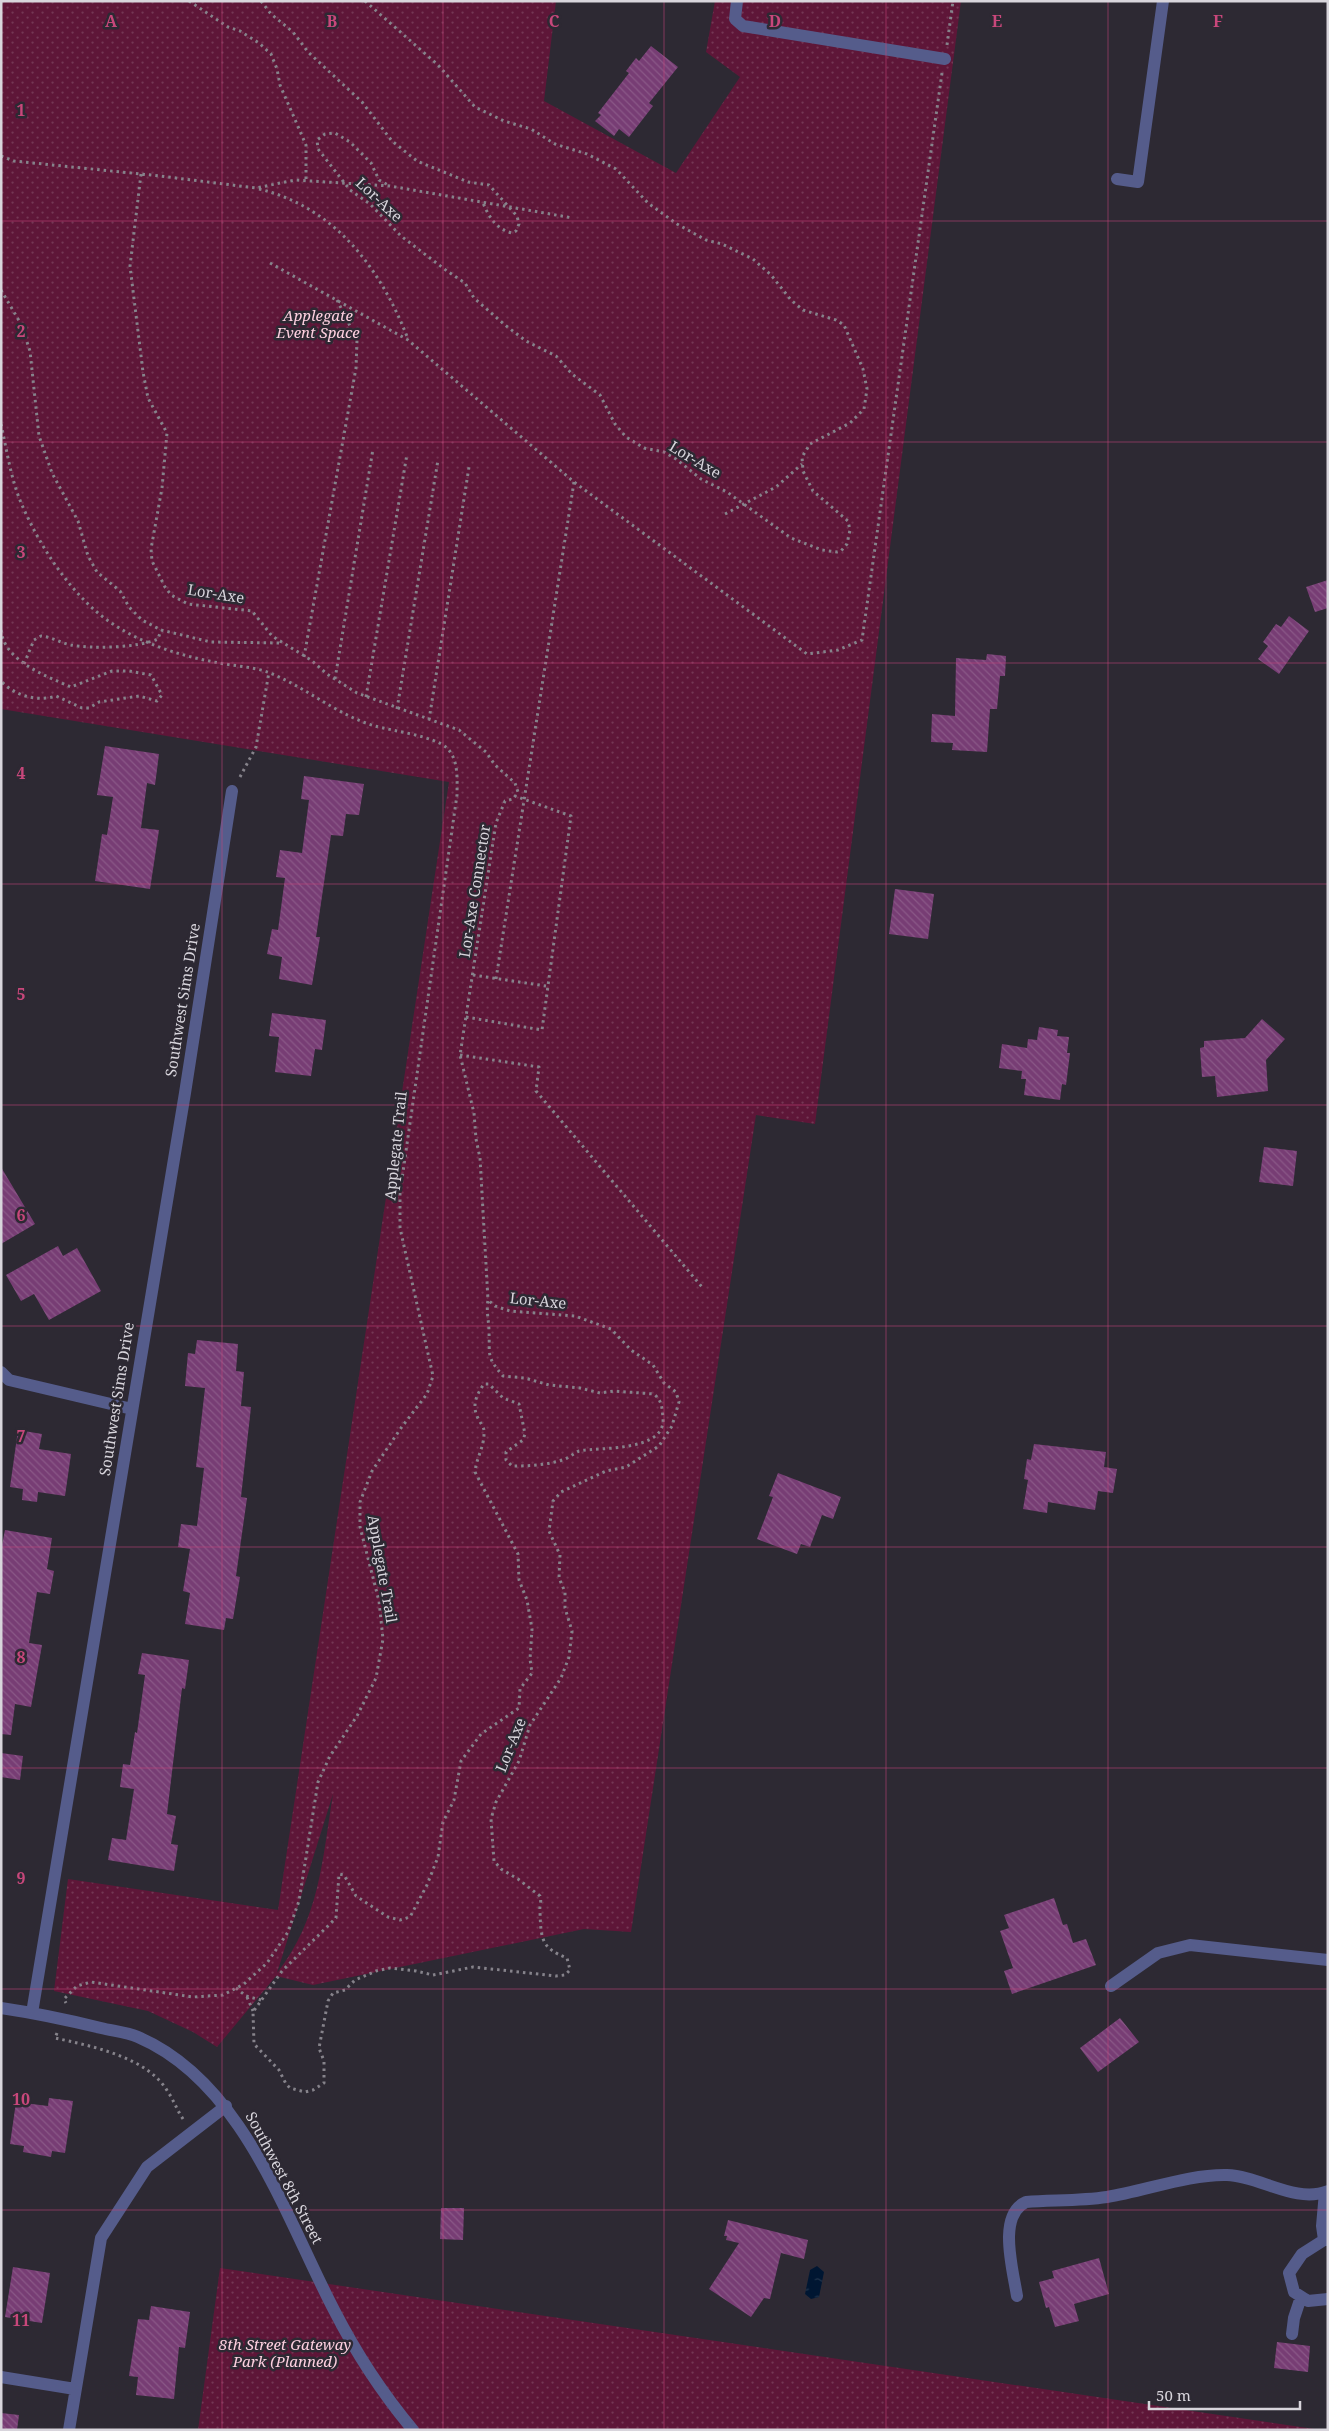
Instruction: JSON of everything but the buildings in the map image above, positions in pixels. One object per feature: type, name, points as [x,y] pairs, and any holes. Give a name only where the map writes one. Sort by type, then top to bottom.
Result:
[{"type":"street","points":[[737,1],[735,19],[743,26],[944,58]]},
{"type":"street","points":[[1117,179],[1138,182],[1163,1]]},
{"type":"street","name":"Southwest Sims Drive","points":[[32,2013],[232,791]]},
{"type":"street","points":[[1,1372],[9,1380],[132,1409]]},
{"type":"street","points":[[1111,1986],[1158,1953],[1190,1945],[1328,1960]]},
{"type":"street","name":"Southwest 8th Street","points":[[1,2008],[32,2013],[137,2037],[173,2057],[226,2106],[253,2149],[352,2344],[386,2398],[413,2430]]},
{"type":"street","points":[[70,2430],[75,2389],[101,2238],[147,2167],[226,2106]]},
{"type":"street","points":[[1016,2296],[1008,2230],[1011,2217],[1018,2206],[1026,2202],[1107,2197],[1203,2177],[1228,2175],[1255,2179],[1296,2193],[1326,2192],[1322,2226],[1326,2240],[1302,2254],[1289,2273],[1294,2292],[1308,2301],[1328,2299]]},
{"type":"street","points":[[1292,2334],[1294,2318],[1301,2296]]},
{"type":"street","points":[[1,2377],[75,2389]]},
{"type":"path","points":[[190,1],[228,26],[246,35],[271,54],[277,69],[280,85],[295,115],[306,144],[306,181]]},
{"type":"path","points":[[261,1],[271,14],[293,32],[308,52],[362,102],[392,141],[417,160],[468,182],[489,185],[517,216],[519,224],[516,231],[512,233],[504,231],[498,226],[489,216],[483,203]]},
{"type":"path","points":[[365,1],[438,65],[476,107],[504,121],[532,129],[555,144],[587,154],[616,169],[648,204],[677,224],[706,240],[722,244],[753,260],[771,275],[791,300],[803,310],[836,320],[844,325],[863,369],[867,389],[864,409],[850,423],[810,444],[804,452],[803,464],[776,487],[725,514]]},
{"type":"path","points":[[270,263],[408,340],[574,482],[807,654],[838,650],[862,640],[953,1]]},
{"type":"path","name":"Lor-Axe","points":[[573,218],[390,186],[379,180],[371,163],[350,142],[335,133],[325,134],[317,140],[318,149],[350,190],[370,204],[401,236],[465,283],[474,298],[505,325],[526,341],[556,356],[572,374],[600,395],[615,424],[626,437],[644,448],[664,452],[676,459],[701,479],[744,504],[791,538],[822,550],[842,551],[847,544],[850,530],[848,521],[813,491],[803,471],[803,464]]},
{"type":"path","points":[[1,156],[14,161],[256,188],[282,195],[306,206],[336,228],[380,279],[408,340]]},
{"type":"path","name":"Lor-Axe","points":[[141,174],[130,266],[148,398],[167,433],[166,458],[151,549],[152,562],[171,595],[188,604],[252,611],[272,636],[282,643]]},
{"type":"path","points":[[256,188],[295,180],[390,186]]},
{"type":"path","points":[[1,290],[21,324],[30,351],[39,436],[62,494],[78,521],[88,556],[97,572],[120,591],[129,607],[142,620],[161,630],[211,642],[282,643],[335,679],[366,697],[459,730],[474,741],[495,765],[515,783],[518,792],[516,796],[570,816],[542,1030],[466,1017]]},
{"type":"path","points":[[304,657],[356,368],[357,340],[336,300]]},
{"type":"path","name":"Applegate Trail","points":[[1,424],[9,465],[22,505],[43,546],[70,585],[98,613],[148,644],[188,657],[269,672],[306,690],[348,716],[374,726],[427,738],[447,748],[456,765],[457,795],[400,1193],[400,1228],[432,1376],[428,1394],[401,1428],[372,1471],[360,1502],[360,1527],[379,1601],[383,1639],[376,1678],[357,1716],[330,1756],[318,1782],[299,1901],[288,1932],[267,1963],[236,1988],[223,1995],[194,1997],[91,1982],[77,1986],[64,1999]]},
{"type":"path","points":[[335,679],[373,449]]},
{"type":"path","points":[[366,697],[407,454]]},
{"type":"path","points":[[398,709],[438,460]]},
{"type":"path","points":[[430,720],[469,467]]},
{"type":"path","points":[[496,979],[574,482]]},
{"type":"path","points":[[1,630],[4,643],[24,664],[71,687],[112,671],[129,671],[151,675],[162,695],[157,701],[139,696],[99,702],[89,708],[82,708],[56,696],[43,700],[10,691],[1,681]]},
{"type":"path","points":[[24,664],[34,640],[41,636],[71,645],[126,647],[148,644],[158,639],[161,630]]},
{"type":"path","points":[[232,791],[256,748],[269,672]]},
{"type":"path","name":"Lor-Axe Connector","points":[[488,1300],[480,1158],[474,1113],[460,1055],[496,822],[506,801],[516,796]]},
{"type":"path","points":[[473,975],[547,986]]},
{"type":"path","points":[[460,1055],[539,1068],[536,1091],[702,1288]]},
{"type":"path","name":"Lor-Axe","points":[[246,1996],[253,2012],[254,2044],[279,2070],[286,2084],[296,2091],[305,2092],[313,2090],[324,2083],[324,2061],[319,2048],[330,1996],[333,1993],[345,1990],[355,1980],[390,1968],[416,1971],[432,1976],[473,1967],[556,1976],[565,1975],[570,1970],[567,1958],[551,1952],[545,1946],[540,1920],[540,1896],[518,1879],[500,1869],[494,1861],[491,1819],[496,1802],[519,1761],[530,1725],[561,1678],[570,1657],[572,1631],[565,1608],[565,1592],[559,1578],[560,1555],[549,1531],[553,1501],[561,1492],[606,1472],[626,1467],[659,1446],[672,1426],[679,1402],[676,1392],[664,1383],[653,1365],[631,1350],[611,1329],[575,1316],[510,1311],[495,1306],[488,1300]]},
{"type":"path","name":"Lor-Axe","points":[[253,2012],[282,1970],[336,1918],[339,1874],[344,1876],[356,1896],[388,1917],[400,1920],[410,1917],[427,1885],[438,1857],[443,1822],[454,1800],[461,1761],[481,1734],[519,1708],[520,1689],[532,1673],[530,1659],[532,1629],[527,1600],[519,1580],[518,1554],[475,1472],[476,1458],[485,1433],[478,1418],[475,1402],[476,1395],[484,1384],[489,1384],[503,1398],[519,1404],[525,1434],[524,1440],[506,1452],[506,1460],[512,1466],[530,1466],[565,1459],[577,1452],[642,1442],[657,1434],[664,1422],[662,1404],[654,1394],[614,1391],[600,1393],[580,1388],[548,1385],[525,1378],[503,1376],[495,1367],[488,1352],[488,1300]]},
{"type":"path","name":"Lor-Axe","points":[[236,1988],[246,1996],[261,2000]]},
{"type":"path","points":[[55,2038],[102,2048],[148,2070],[168,2091],[173,2105],[192,2131]]},
{"type":"green space","name":"Applegate Event Space","points":[[1,1],[556,1],[544,101],[676,173],[740,77],[706,52],[715,1],[961,1],[815,1124],[756,1115],[631,1932],[584,1929],[313,1985],[276,1976],[217,2047],[193,2032],[148,2011],[54,1991],[68,1879],[278,1910],[449,782],[1,709]],"holes":[[[333,1794],[322,1866],[311,1910],[291,1952],[277,1973]]]},
{"type":"green space","name":"8th Street Gateway Park (Planned)","points":[[220,2268],[1321,2430],[198,2430]]},
{"type":"water","points":[[817,2266],[824,2272],[819,2297],[811,2299],[805,2294],[810,2270]]}]
